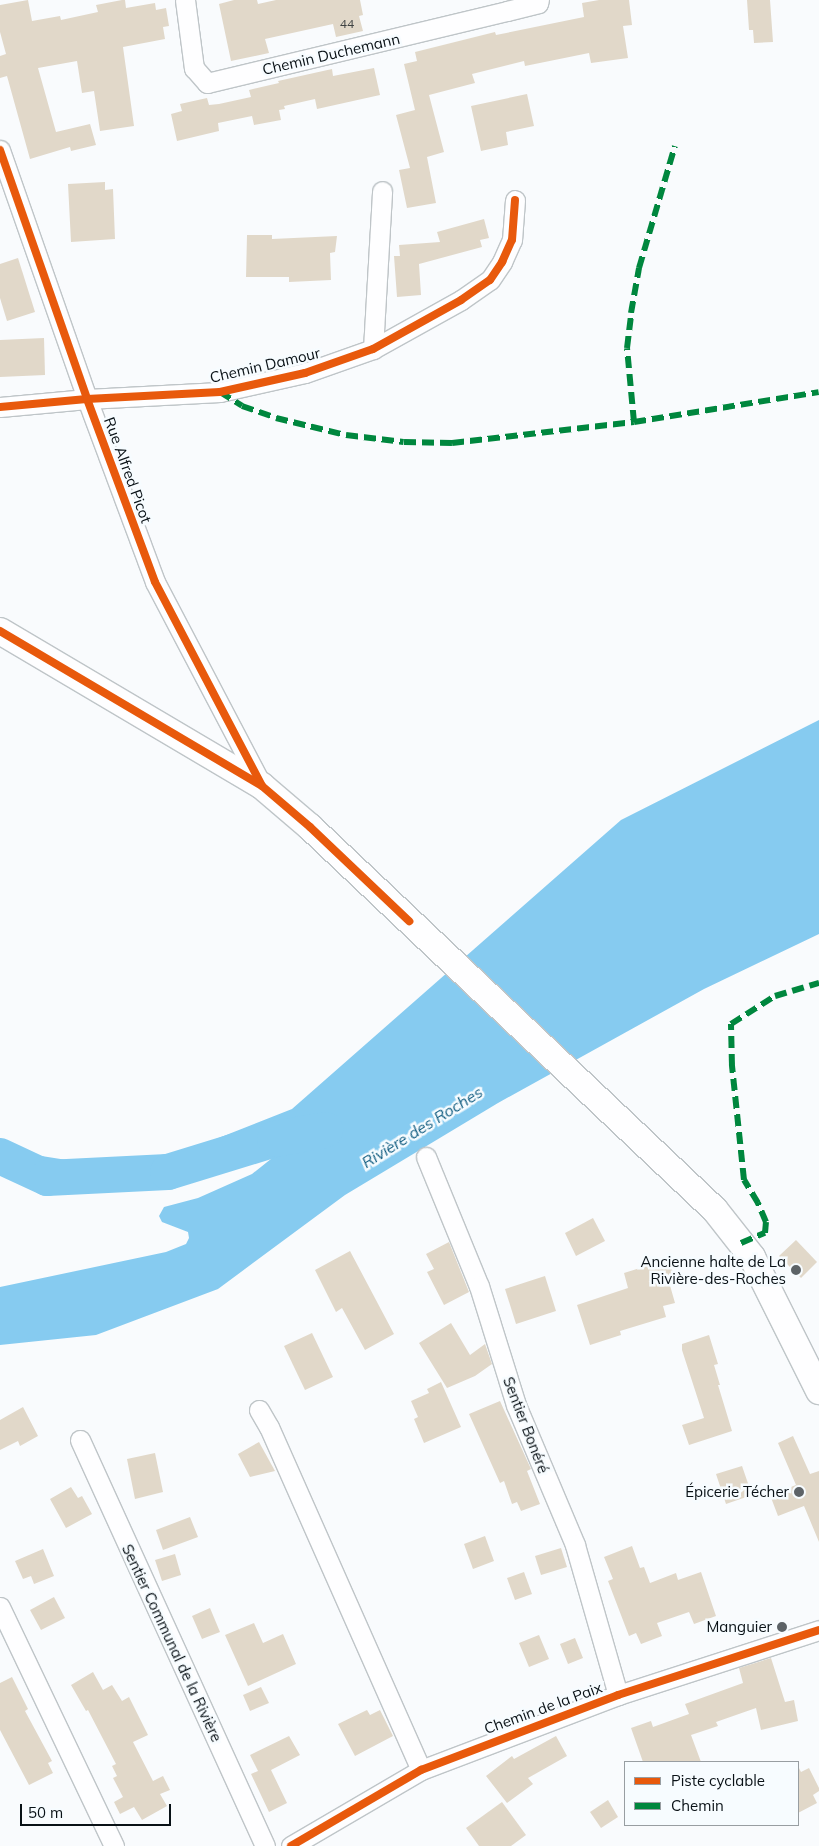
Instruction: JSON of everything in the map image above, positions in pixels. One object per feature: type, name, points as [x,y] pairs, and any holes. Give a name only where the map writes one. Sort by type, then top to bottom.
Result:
[{"type":"main road","points":[[0,631],[262,786],[310,827],[716,1210],[752,1257],[819,1391]]},
{"type":"street","name":"Chemin Duchemann","points":[[185,0],[194,68],[207,83],[507,11],[538,3],[539,0]]},
{"type":"street","name":"Rue Alfred Picot","points":[[0,150],[87,399],[155,582],[262,786]]},
{"type":"street","points":[[373,349],[382,191]]},
{"type":"street","name":"Chemin Damour","points":[[0,407],[87,399],[220,392],[305,373],[373,349],[461,300],[490,280],[502,262],[512,240],[515,200]]},
{"type":"street","name":"Sentier Bonéré","points":[[426,1157],[479,1286],[516,1405],[575,1545],[618,1695]]},
{"type":"street","points":[[259,1410],[269,1427],[421,1770]]},
{"type":"street","name":"Sentier Communal de la Rivière","points":[[80,1440],[265,1846]]},
{"type":"street","points":[[0,1607],[114,1846]]},
{"type":"street","name":"Chemin de la Paix","points":[[292,1846],[421,1770],[618,1695],[819,1630]]},
{"type":"water","name":"Rivière des Roches","points":[[819,720],[819,934],[704,989],[498,1103],[345,1195],[218,1289],[96,1335],[0,1345],[0,1287],[166,1252],[186,1244],[189,1238],[188,1232],[162,1222],[159,1216],[164,1207],[198,1198],[252,1174],[281,1151],[280,1144],[276,1139],[269,1137],[168,1172],[121,1180],[47,1178],[0,1156],[0,1144],[10,1151],[92,1164],[183,1152],[292,1109],[621,820]]},
{"type":"building","points":[[28,0],[32,21],[60,16],[61,20],[98,12],[96,5],[122,0],[125,0],[126,8],[155,3],[156,10],[166,8],[169,26],[163,27],[165,39],[123,47],[134,126],[100,131],[94,91],[82,93],[77,61],[38,68],[56,132],[90,124],[96,145],[71,151],[70,147],[30,159],[7,76],[0,78],[0,56],[6,54],[0,32],[0,5]]},
{"type":"building","points":[[234,0],[257,0],[258,4],[276,0],[360,0],[363,15],[359,16],[363,31],[336,37],[333,24],[265,39],[269,53],[231,61],[219,4]]},
{"type":"building","points":[[599,0],[629,0],[632,25],[623,26],[628,58],[591,63],[589,53],[525,66],[524,61],[472,74],[475,83],[429,95],[444,152],[427,157],[436,203],[407,208],[399,170],[410,168],[396,115],[415,110],[404,64],[417,61],[415,52],[495,32],[496,35],[584,17],[582,3]]},
{"type":"building","points":[[747,0],[770,0],[773,42],[754,43],[753,30],[749,30]]},
{"type":"building","points":[[374,68],[380,95],[317,109],[315,99],[284,106],[285,109],[279,110],[281,120],[254,125],[252,116],[218,123],[219,131],[177,141],[171,114],[182,111],[180,104],[207,98],[209,105],[219,104],[251,97],[249,90],[279,83],[278,81],[332,69],[333,76]]},
{"type":"building","points":[[527,94],[534,126],[506,132],[508,145],[481,151],[471,106]]},
{"type":"building","points":[[105,182],[105,190],[113,189],[115,239],[71,242],[68,184]]},
{"type":"building","points":[[484,219],[489,238],[480,240],[482,247],[419,264],[421,295],[397,297],[394,256],[400,256],[399,245],[440,242],[437,232]]},
{"type":"building","points":[[247,235],[272,235],[272,239],[337,236],[335,252],[330,253],[331,280],[289,282],[289,277],[246,277]]},
{"type":"building","points":[[18,258],[35,312],[7,321],[0,298],[0,264]]},
{"type":"building","points":[[44,338],[45,375],[0,377],[0,340]]},
{"type":"building","points":[[593,1218],[605,1241],[576,1256],[565,1233]]},
{"type":"building","points":[[796,1240],[817,1262],[801,1278],[779,1256]]},
{"type":"building","points":[[449,1242],[469,1292],[444,1305],[427,1272],[434,1269],[426,1254]]},
{"type":"building","points":[[350,1251],[394,1334],[365,1350],[342,1308],[336,1312],[315,1270]]},
{"type":"building","points":[[669,1259],[675,1280],[669,1282],[675,1303],[663,1306],[666,1317],[620,1331],[621,1335],[590,1345],[577,1305],[628,1288],[624,1273]]},
{"type":"building","points":[[545,1276],[556,1311],[516,1324],[505,1289]]},
{"type":"building","points":[[451,1323],[470,1355],[485,1344],[492,1364],[475,1376],[447,1388],[419,1343]]},
{"type":"building","points":[[312,1333],[333,1377],[305,1390],[284,1346]]},
{"type":"building","points":[[709,1335],[718,1364],[714,1365],[720,1385],[718,1385],[732,1431],[689,1445],[682,1425],[704,1418],[682,1350],[682,1344]]},
{"type":"building","points":[[441,1382],[461,1427],[424,1443],[414,1419],[418,1417],[411,1401],[429,1393],[427,1389]]},
{"type":"building","points":[[500,1401],[531,1469],[527,1471],[540,1504],[521,1511],[517,1502],[512,1504],[504,1481],[500,1483],[469,1414]]},
{"type":"building","points":[[23,1407],[38,1436],[20,1446],[18,1441],[0,1450],[0,1420]]},
{"type":"building","points":[[793,1436],[810,1474],[819,1471],[819,1542],[804,1506],[778,1516],[770,1495],[796,1485],[778,1443]]},
{"type":"building","points":[[259,1442],[275,1471],[250,1477],[238,1454]]},
{"type":"building","points":[[155,1453],[163,1492],[135,1499],[127,1459]]},
{"type":"building","points":[[742,1466],[752,1495],[726,1504],[716,1474]]},
{"type":"building","points":[[71,1487],[78,1498],[82,1496],[92,1514],[66,1528],[50,1499]]},
{"type":"building","points":[[190,1517],[198,1537],[163,1550],[156,1530]]},
{"type":"building","points":[[485,1536],[494,1561],[473,1569],[464,1544]]},
{"type":"building","points":[[632,1546],[640,1568],[644,1567],[650,1583],[676,1573],[678,1580],[701,1572],[716,1616],[694,1624],[689,1612],[657,1623],[662,1636],[641,1644],[636,1633],[629,1636],[608,1581],[613,1579],[604,1557]]},
{"type":"building","points":[[561,1548],[567,1567],[541,1575],[535,1556]]},
{"type":"building","points":[[43,1549],[54,1576],[34,1584],[31,1576],[23,1579],[15,1561]]},
{"type":"building","points":[[175,1554],[181,1575],[162,1581],[155,1560]]},
{"type":"building","points":[[524,1572],[532,1594],[515,1600],[507,1578]]},
{"type":"building","points":[[54,1597],[65,1618],[41,1630],[30,1610]]},
{"type":"building","points":[[210,1608],[220,1632],[202,1639],[192,1616]]},
{"type":"building","points":[[254,1623],[263,1643],[283,1634],[296,1664],[248,1686],[225,1635]]},
{"type":"building","points":[[539,1635],[549,1659],[529,1667],[519,1643]]},
{"type":"building","points":[[575,1638],[583,1658],[568,1664],[560,1644]]},
{"type":"building","points":[[771,1658],[785,1702],[794,1700],[798,1721],[761,1730],[756,1708],[716,1722],[718,1726],[691,1735],[701,1761],[643,1761],[631,1728],[651,1721],[653,1727],[689,1714],[685,1704],[743,1683],[739,1668]]},
{"type":"building","points":[[93,1672],[103,1690],[112,1685],[122,1701],[129,1697],[148,1735],[133,1742],[153,1781],[163,1776],[170,1790],[160,1794],[167,1806],[142,1820],[134,1807],[120,1814],[114,1802],[123,1797],[113,1778],[117,1776],[112,1766],[116,1764],[88,1710],[86,1711],[71,1685]]},
{"type":"building","points":[[12,1677],[28,1709],[25,1711],[52,1761],[48,1763],[53,1773],[29,1785],[0,1730],[0,1683]]},
{"type":"building","points":[[261,1687],[269,1703],[250,1711],[243,1695]]},
{"type":"building","points":[[367,1710],[370,1715],[380,1710],[393,1736],[355,1756],[338,1724]]},
{"type":"building","points":[[289,1736],[300,1755],[271,1770],[287,1803],[269,1812],[251,1774],[258,1771],[250,1755]]},
{"type":"building","points":[[556,1736],[567,1756],[528,1778],[533,1784],[507,1803],[486,1776],[512,1756],[514,1759]]},
{"type":"building","points":[[799,1768],[801,1772],[809,1768],[819,1788],[819,1791],[813,1795],[817,1803],[799,1812]]},
{"type":"building","points":[[608,1800],[618,1817],[601,1828],[590,1812]]},
{"type":"building","points":[[502,1802],[526,1835],[511,1846],[479,1846],[466,1828]]},
{"type":"waterway","points":[[0,1156],[47,1178],[168,1172],[275,1139],[325,1130]]},
{"type":"marked path","points":[[634,422],[627,348],[631,313],[639,268],[675,146]]},
{"type":"marked path","points":[[220,392],[242,406],[276,418],[346,435],[404,442],[452,443],[634,422],[819,392]]},
{"type":"marked path","points":[[741,1243],[765,1233],[766,1222],[758,1203],[744,1180],[732,1066],[731,1024],[775,996],[819,983]]},
{"type":"cycle path","points":[[0,150],[87,399],[155,582],[262,786]]},
{"type":"cycle path","points":[[0,407],[87,399],[220,392],[305,373],[373,349],[461,300],[490,280],[502,262],[512,240],[515,200]]},
{"type":"cycle path","points":[[0,631],[262,786],[310,827],[409,921]]},
{"type":"cycle path","points":[[291,1846],[421,1770],[618,1695],[819,1630]]},
{"type":"place","name":"Ancienne halte de La Rivière-des-Roches","points":[[796,1270]]},
{"type":"place","name":"Épicerie Técher","points":[[799,1492]]},
{"type":"place","name":"Manguier","points":[[782,1627]]}]
